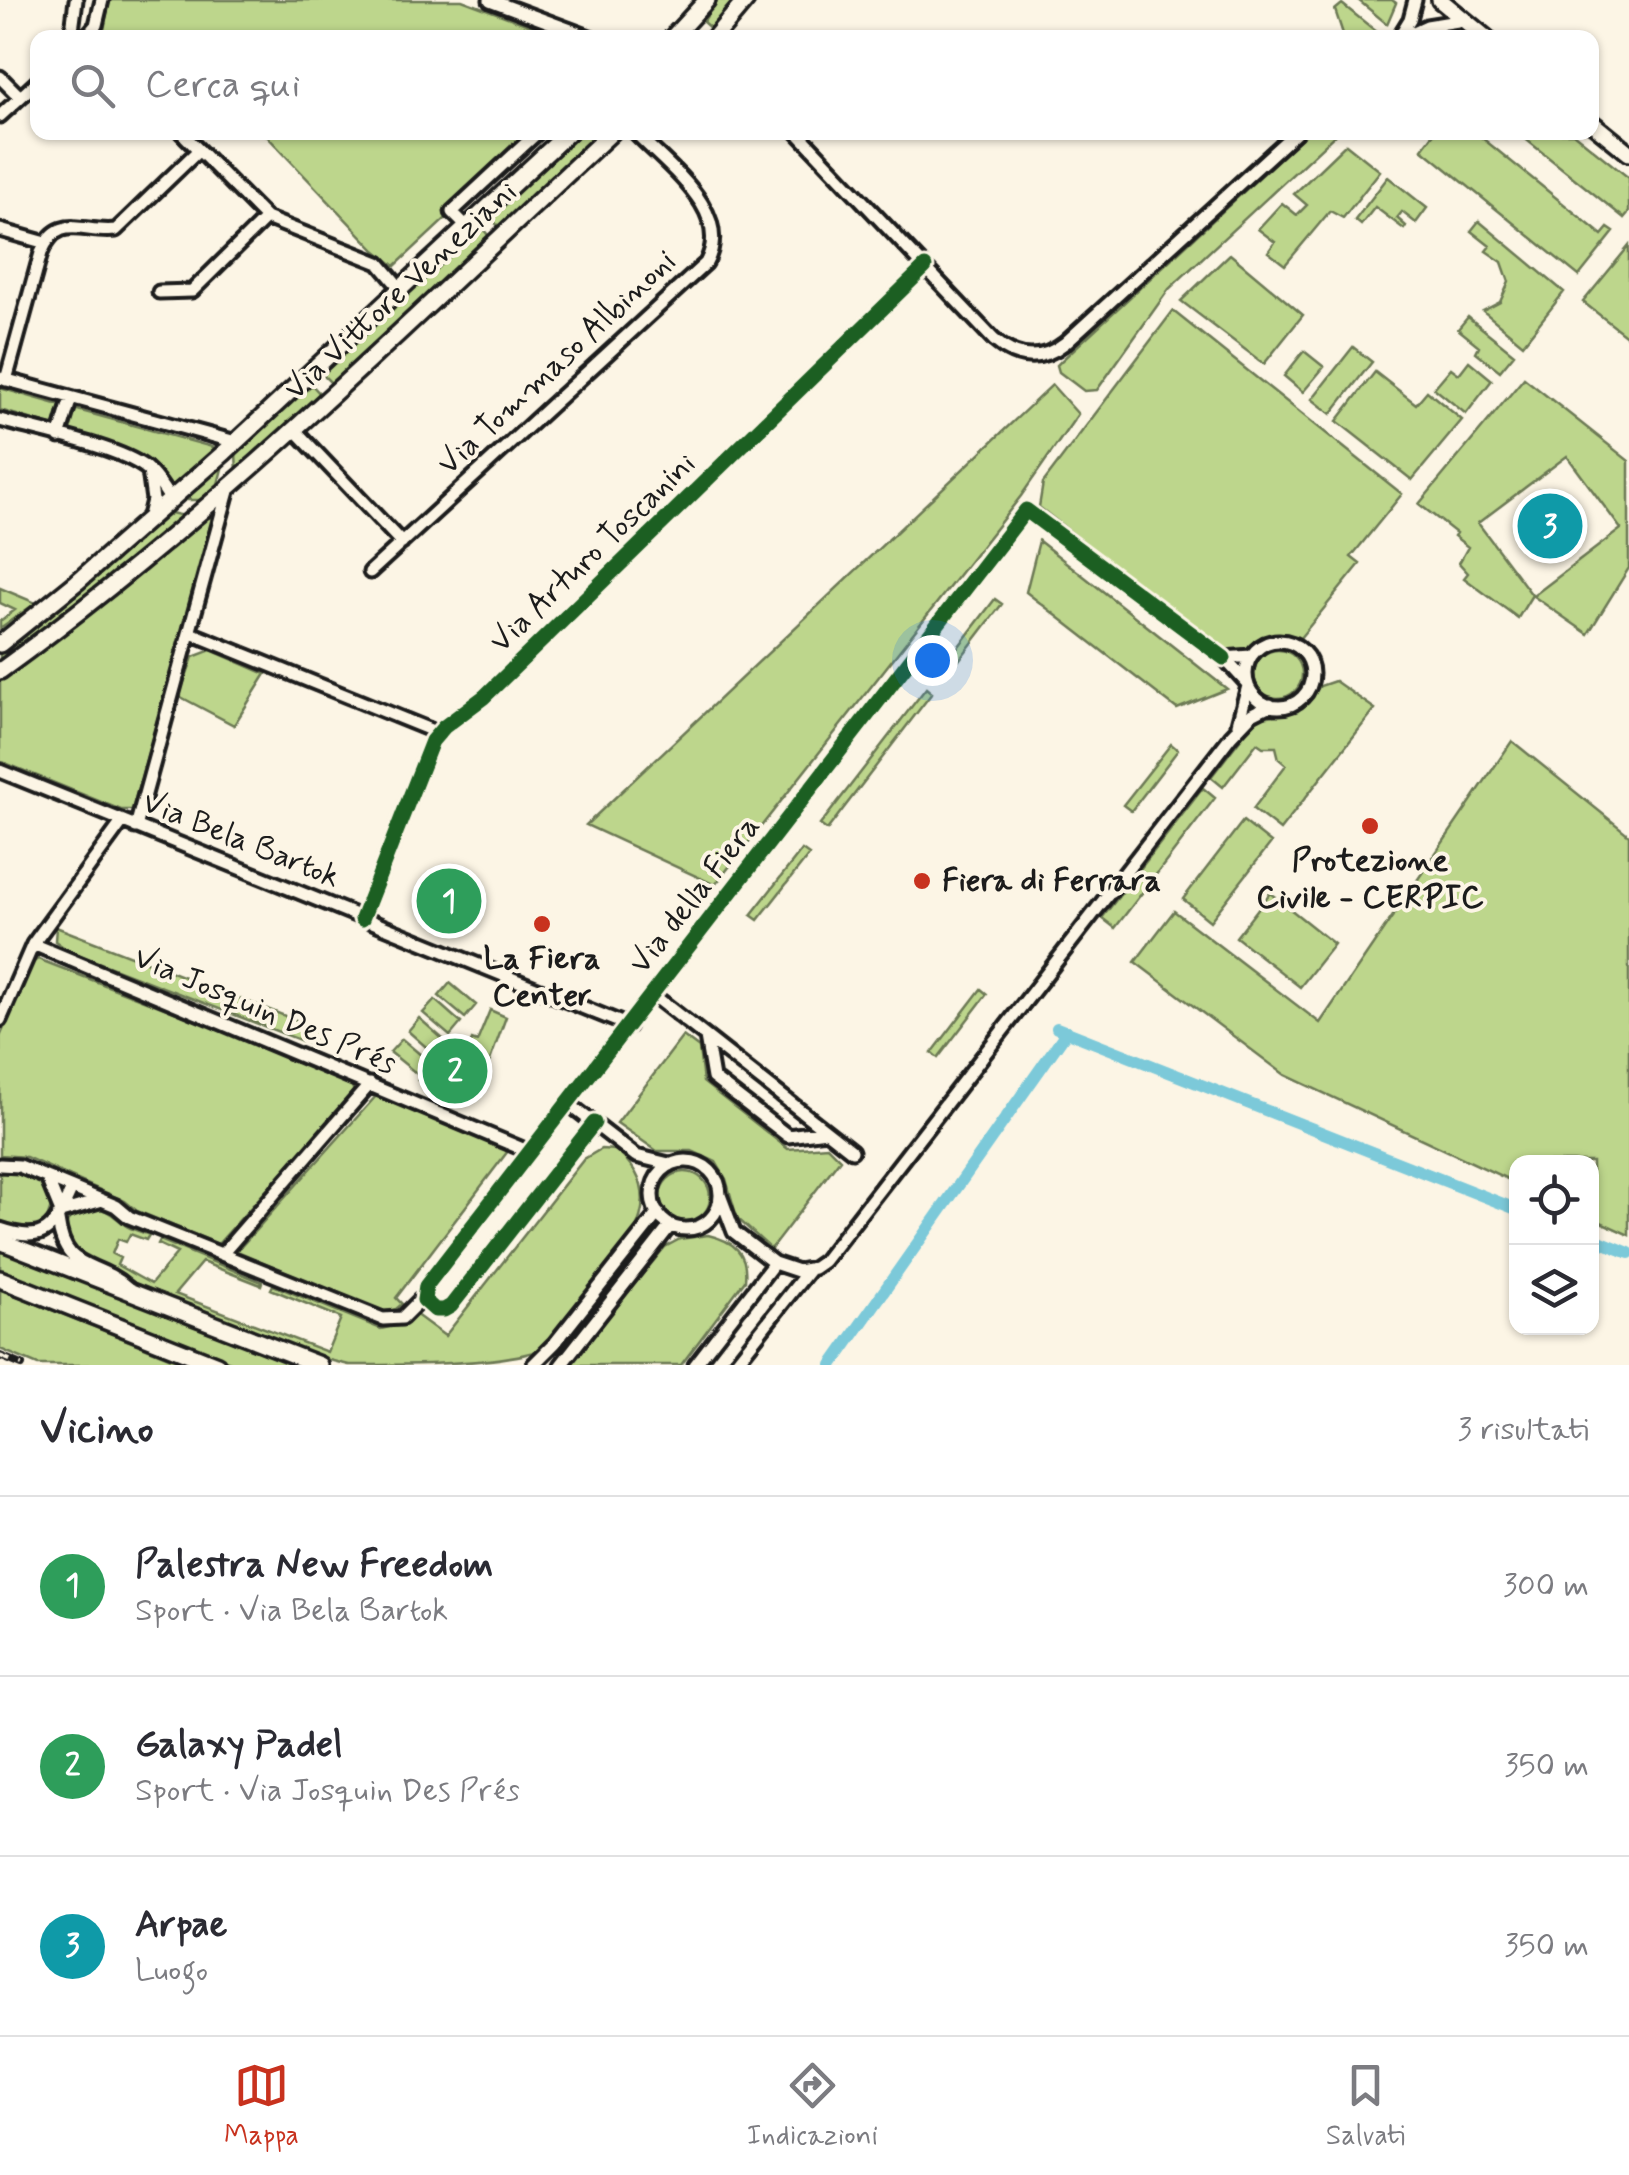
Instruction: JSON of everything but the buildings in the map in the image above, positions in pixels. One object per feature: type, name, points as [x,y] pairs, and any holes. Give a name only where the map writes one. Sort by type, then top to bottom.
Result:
[{"type":"main road","points":[[680,30],[707,0]]},
{"type":"main road","points":[[718,30],[746,0]]},
{"type":"main road","points":[[1440,0],[1476,30]]},
{"type":"main road","points":[[690,21],[701,30]]},
{"type":"main road","points":[[1599,129],[1629,153]]},
{"type":"main road","name":"Via Vittore Veneziani","points":[[0,644],[230,447],[560,140]]},
{"type":"main road","name":"Via Vittore Veneziani","points":[[0,671],[86,608],[203,512],[603,140]]},
{"type":"main road","points":[[481,214],[500,237]]},
{"type":"main road","points":[[311,372],[330,395]]},
{"type":"main road","points":[[228,490],[230,447]]},
{"type":"main road","points":[[172,499],[203,512]]},
{"type":"main road","points":[[0,1240],[319,1365]]},
{"type":"main road","points":[[0,1279],[218,1365]]},
{"type":"street","points":[[72,30],[76,0]]},
{"type":"street","points":[[92,30],[102,0]]},
{"type":"street","points":[[490,0],[571,30]]},
{"type":"street","points":[[1404,30],[1415,0]]},
{"type":"street","points":[[1418,30],[1464,20]]},
{"type":"street","points":[[73,21],[81,30]]},
{"type":"street","points":[[0,77],[20,98]]},
{"type":"street","points":[[0,116],[30,89]]},
{"type":"street","points":[[189,140],[266,218],[378,263],[400,288]]},
{"type":"street","points":[[466,226],[452,212],[529,140]]},
{"type":"street","name":"Via Tommaso Albinoni","points":[[370,572],[706,263],[714,235],[709,214],[643,140]]},
{"type":"street","points":[[805,140],[1005,350],[1025,357],[1045,356],[1065,344],[1287,140]]},
{"type":"street","points":[[198,150],[116,230],[56,231],[46,243],[3,379],[211,435],[230,447]]},
{"type":"street","points":[[159,292],[192,291],[266,218]]},
{"type":"street","points":[[0,230],[46,243]]},
{"type":"street","name":"Via Arturo Toscanini","points":[[362,918],[425,757],[438,734],[484,698],[925,267]]},
{"type":"street","points":[[59,437],[72,398]]},
{"type":"street","points":[[0,420],[114,453],[149,471],[172,499]]},
{"type":"street","points":[[294,429],[402,543]]},
{"type":"street","points":[[148,520],[153,500],[149,471]]},
{"type":"street","points":[[136,828],[228,490]]},
{"type":"street","name":"Via della Fiera","points":[[0,1165],[18,1166],[46,1177],[103,1201],[129,1217],[384,1320],[406,1316],[1026,510],[1224,658],[1256,698],[1270,705]]},
{"type":"street","points":[[191,633],[438,734]]},
{"type":"street","points":[[734,1365],[809,1270],[828,1257],[1231,736],[1252,714],[1270,705],[1286,706],[1302,697],[1311,680],[1310,663],[1299,648],[1282,641],[1265,644],[1252,656],[1246,668],[1244,708],[1231,736]]},
{"type":"street","points":[[1224,658],[1252,656]]},
{"type":"street","name":"Via Bela Bartok","points":[[0,770],[629,1026]]},
{"type":"street","points":[[0,1020],[33,944],[122,822]]},
{"type":"street","name":"Via Josquin Des Prés","points":[[33,944],[530,1152]]},
{"type":"street","name":"Via della Fiera","points":[[653,996],[852,1151]]},
{"type":"street","points":[[706,1037],[714,1078],[788,1136],[826,1131]]},
{"type":"street","points":[[222,1254],[370,1084]]},
{"type":"street","points":[[569,1104],[636,1156],[669,1164],[687,1162],[708,1170],[717,1182],[734,1232],[774,1263],[792,1270],[809,1270]]},
{"type":"street","name":"Via della Fiera","points":[[423,1297],[435,1310],[451,1306],[594,1123]]},
{"type":"street","points":[[636,1156],[658,1213],[670,1226],[734,1232]]},
{"type":"street","points":[[652,1190],[657,1174],[669,1164]]},
{"type":"street","points":[[46,1177],[68,1254],[115,1276],[137,1296]]},
{"type":"street","points":[[60,1216],[72,1188]]},
{"type":"street","points":[[695,1229],[712,1219],[720,1194]]},
{"type":"street","points":[[0,1229],[34,1237],[60,1216],[103,1201]]},
{"type":"street","points":[[533,1365],[555,1343],[658,1213]]},
{"type":"street","points":[[561,1365],[670,1226]]},
{"type":"street","points":[[695,1365],[774,1263]]},
{"type":"green space","points":[[109,0],[462,0],[542,30],[104,30]]},
{"type":"green space","points":[[717,0],[739,0],[712,30],[703,22]]},
{"type":"green space","points":[[1358,0],[1392,0],[1396,3],[1387,24]]},
{"type":"green space","points":[[1342,4],[1374,30],[1342,30],[1335,10]]},
{"type":"green space","points":[[271,140],[530,140],[395,266]]},
{"type":"green space","points":[[570,140],[597,140],[501,229],[489,216]]},
{"type":"green space","points":[[1299,140],[1329,140],[1169,289],[1097,390],[1084,391],[1059,372],[1057,365]]},
{"type":"green space","points":[[1429,140],[1485,140],[1602,235],[1608,228],[1614,232],[1579,276],[1422,149]]},
{"type":"green space","points":[[1527,140],[1582,140],[1629,178],[1629,212],[1624,218]]},
{"type":"green space","points":[[1346,144],[1380,171],[1343,218],[1330,211],[1285,265],[1268,252],[1275,242],[1258,229],[1282,203],[1297,215],[1307,205],[1294,194]]},
{"type":"green space","points":[[1388,177],[1427,208],[1416,223],[1402,212],[1397,218],[1406,226],[1404,229],[1375,207],[1361,225],[1355,220]]},
{"type":"green space","points":[[1479,221],[1564,292],[1523,344],[1483,311],[1500,302],[1509,282],[1502,262],[1486,251],[1490,246],[1471,231]]},
{"type":"green space","points":[[479,224],[492,240],[334,386],[320,372]]},
{"type":"green space","points":[[1629,246],[1629,338],[1583,302]]},
{"type":"green space","points":[[1230,254],[1303,315],[1264,364],[1181,301]]},
{"type":"green space","points":[[1173,311],[1402,494],[1351,557],[1360,564],[1300,638],[1269,635],[1238,653],[1214,644],[1039,507],[1043,483]]},
{"type":"green space","points":[[1468,317],[1514,354],[1500,371],[1476,352],[1479,346],[1458,329]]},
{"type":"green space","points":[[1353,347],[1372,362],[1331,414],[1312,399]]},
{"type":"green space","points":[[1304,351],[1324,367],[1303,392],[1284,376]]},
{"type":"green space","points":[[1469,361],[1492,380],[1466,414],[1434,388],[1451,368],[1459,374]]},
{"type":"green space","points":[[1375,372],[1416,404],[1427,391],[1462,420],[1412,480],[1337,421]]},
{"type":"green space","points":[[1524,378],[1629,461],[1629,568],[1588,634],[1533,596],[1621,529],[1567,456],[1478,523],[1532,595],[1518,618],[1464,578],[1468,573],[1459,563],[1468,547],[1419,504]]},
{"type":"green space","points":[[310,383],[322,396],[237,474],[236,451]]},
{"type":"green space","points":[[1052,385],[1078,414],[1021,496],[715,885],[586,825]]},
{"type":"green space","points":[[0,388],[60,405],[54,426],[0,410]]},
{"type":"green space","points":[[74,409],[216,448],[171,491],[151,461],[68,430]]},
{"type":"green space","points":[[223,465],[217,488],[203,500],[184,500]]},
{"type":"green space","points":[[171,513],[188,517],[0,666],[0,649],[57,608]]},
{"type":"green space","points":[[209,517],[213,520],[132,810],[121,810],[0,761],[0,681]]},
{"type":"green space","points":[[1039,541],[1227,689],[1177,709],[1026,592]]},
{"type":"green space","points":[[0,588],[36,603],[0,628],[0,621],[15,610],[0,603]]},
{"type":"green space","points":[[995,599],[1002,604],[953,668],[946,663]]},
{"type":"green space","points":[[211,650],[266,674],[234,725],[179,696],[193,657]]},
{"type":"green space","points":[[1278,650],[1295,657],[1302,674],[1295,691],[1278,698],[1261,691],[1254,674],[1261,657]]},
{"type":"green space","points":[[1335,681],[1375,709],[1280,830],[1253,809],[1286,765],[1279,759],[1276,747],[1257,743],[1223,787],[1211,777],[1252,724],[1263,717],[1298,711],[1320,686]]},
{"type":"green space","points":[[926,688],[932,693],[827,830],[820,825]]},
{"type":"green space","points":[[1512,741],[1629,835],[1629,1235],[1599,1221],[1599,1155],[1509,1155],[1509,1180],[1285,1075],[1135,962],[1174,911],[1320,1023]]},
{"type":"green space","points":[[1171,744],[1178,750],[1131,811],[1123,805]]},
{"type":"green space","points":[[1203,788],[1215,798],[1115,928],[1102,918]]},
{"type":"green space","points":[[1243,821],[1271,843],[1210,921],[1183,899]]},
{"type":"green space","points":[[802,850],[809,855],[758,920],[751,915]]},
{"type":"green space","points":[[1270,893],[1334,944],[1300,987],[1236,937]]},
{"type":"green space","points":[[56,927],[321,1030],[315,1046],[69,951],[55,941]]},
{"type":"green space","points":[[38,959],[339,1076],[354,1092],[218,1244],[137,1211],[125,1201],[26,1157],[0,1155],[0,1037],[32,963]]},
{"type":"green space","points":[[450,983],[476,1005],[465,1018],[439,996]]},
{"type":"green space","points":[[981,989],[987,994],[938,1058],[932,1053]]},
{"type":"green space","points":[[435,1000],[461,1023],[450,1036],[423,1013]]},
{"type":"green space","points":[[490,1010],[506,1017],[488,1066],[465,1057],[472,1040],[477,1042]]},
{"type":"green space","points":[[419,1018],[445,1041],[434,1054],[408,1031]]},
{"type":"green space","points":[[683,1036],[699,1048],[703,1082],[788,1149],[827,1146],[840,1159],[771,1249],[737,1218],[726,1179],[716,1162],[692,1151],[657,1151],[617,1123]]},
{"type":"green space","points":[[402,1039],[428,1061],[417,1074],[390,1052]]},
{"type":"green space","points":[[431,1066],[437,1068],[435,1075],[469,1088],[464,1100],[418,1080]]},
{"type":"green space","points":[[377,1095],[508,1151],[396,1298],[402,1304],[382,1312],[237,1251]]},
{"type":"green space","points":[[601,1149],[615,1150],[638,1178],[643,1200],[633,1235],[542,1349],[503,1358],[394,1365],[349,1365],[329,1360],[138,1288],[75,1254],[64,1228],[72,1214],[96,1209],[107,1211],[127,1226],[149,1235],[146,1240],[130,1234],[126,1242],[118,1239],[112,1254],[120,1258],[117,1265],[151,1284],[177,1253],[158,1244],[160,1240],[262,1282],[261,1285],[202,1262],[175,1294],[327,1352],[341,1318],[271,1289],[273,1285],[381,1329],[403,1324],[415,1314],[445,1336],[584,1159]]},
{"type":"green space","points":[[0,1172],[21,1173],[43,1184],[52,1204],[46,1222],[35,1232],[0,1227]]},
{"type":"green space","points":[[685,1172],[703,1179],[710,1197],[703,1215],[685,1222],[667,1215],[660,1197],[667,1179]]},
{"type":"green space","points":[[657,1226],[661,1229],[562,1354],[557,1351]]},
{"type":"green space","points":[[708,1235],[737,1250],[744,1262],[745,1280],[681,1365],[568,1365],[665,1247],[680,1239]]},
{"type":"green space","points":[[0,1246],[121,1297],[304,1365],[238,1365],[212,1355],[0,1270]]},
{"type":"green space","points":[[0,1289],[189,1365],[38,1365],[0,1349]]},
{"type":"waterway","points":[[1057,1028],[1509,1206]]},
{"type":"waterway","points":[[832,1365],[1067,1031]]},
{"type":"waterway","points":[[1599,1241],[1629,1253]]},
{"type":"railway","points":[[0,1356],[22,1365]]},
{"type":"cycle path","points":[[362,919],[432,741],[444,727],[484,697],[925,267]]},
{"type":"cycle path","points":[[594,1123],[451,1306],[435,1310],[424,1300],[426,1286],[1026,510],[1224,658]]},
{"type":"place","name":"Arpae","points":[[1550,526]]},
{"type":"place","name":"Protezione Civile - CERPIC","points":[[1370,826]]},
{"type":"place","name":"Fiera di Ferrara","points":[[922,881]]},
{"type":"place","name":"Palestra New Freedom","points":[[449,901]]},
{"type":"place","name":"La Fiera Center","points":[[542,924]]},
{"type":"place","name":"Galaxy Padel","points":[[455,1071]]}]
